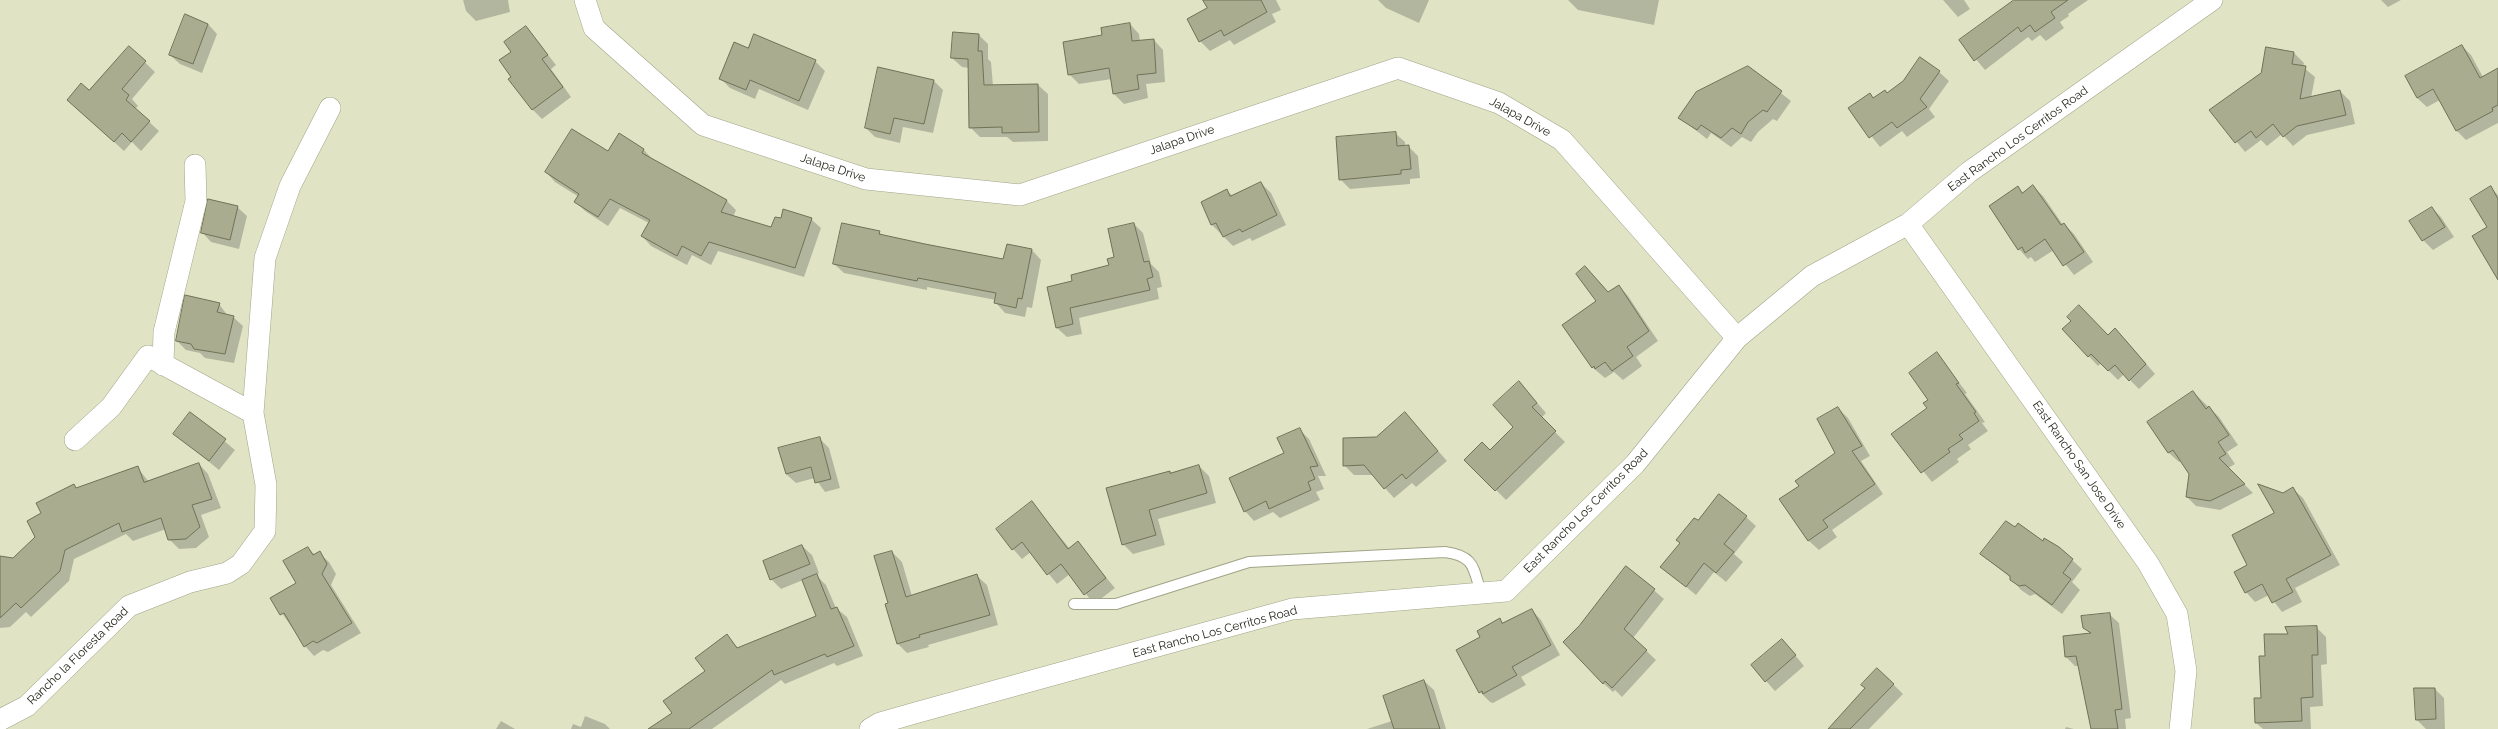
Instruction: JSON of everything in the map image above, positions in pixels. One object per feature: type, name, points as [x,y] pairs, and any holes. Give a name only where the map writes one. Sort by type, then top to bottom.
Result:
[{"type":"street","name":"Jalapa Drive","points":[[585,0],[594,28],[703,125],[866,179],[1020,195],[1398,68],[1499,103],[1562,140],[1737,338]]},
{"type":"street","name":"East Rancho Los Cerritos Road","points":[[870,729],[880,723],[915,713],[1292,609],[1506,591],[1635,464],[1737,338],[1812,276],[1908,224],[1969,172],[2212,0]]},
{"type":"street","name":"Rancho la Floresta Road","points":[[0,720],[27,706],[129,606],[190,582],[227,573],[241,564],[265,531],[266,485],[253,413],[265,258],[290,186],[330,108]]},
{"type":"street","points":[[163,364],[164,332],[196,201],[195,165]]},
{"type":"street","name":"East Rancho San Jose Drive","points":[[1908,224],[2148,563],[2177,614],[2186,670],[2180,729]]},
{"type":"street","points":[[75,440],[111,407],[148,356],[253,413]]},
{"type":"lane","points":[[1074,604],[1116,604],[1249,562],[1445,552],[1461,554],[1471,563],[1481,593]]},
{"type":"building","points":[[1203,0],[1261,0],[1267,12],[1224,36],[1221,30],[1199,42],[1187,19],[1207,8]]},
{"type":"building","points":[[2014,0],[2068,0],[2051,12],[2055,18],[2035,32],[2030,25],[2021,32],[2018,27],[1974,61],[1959,40]]},
{"type":"building","points":[[185,14],[208,24],[193,64],[169,55]]},
{"type":"building","points":[[1130,23],[1132,41],[1154,39],[1156,73],[1137,75],[1139,89],[1113,94],[1109,68],[1068,75],[1063,42],[1102,35],[1101,28]]},
{"type":"building","points":[[526,26],[548,55],[542,59],[563,87],[532,110],[508,79],[511,77],[499,60],[511,52],[504,42]]},
{"type":"building","points":[[953,32],[979,34],[978,51],[982,51],[984,85],[1038,84],[1039,132],[1002,133],[1002,127],[969,128],[968,59],[951,58]]},
{"type":"building","points":[[754,34],[816,60],[799,101],[750,80],[746,90],[719,79],[734,42],[748,48]]},
{"type":"building","points":[[2462,45],[2480,78],[2498,68],[2498,105],[2492,108],[2493,111],[2456,131],[2433,89],[2417,98],[2405,76]]},
{"type":"building","points":[[129,46],[146,61],[122,89],[129,95],[126,100],[150,121],[131,142],[122,133],[114,142],[67,100],[81,83],[89,90]]},
{"type":"building","points":[[2266,47],[2294,52],[2292,64],[2306,66],[2300,99],[2340,90],[2346,115],[2297,126],[2283,137],[2273,124],[2256,138],[2251,131],[2235,143],[2209,110],[2261,73]]},
{"type":"building","points":[[1920,57],[1940,71],[1920,99],[1927,107],[1897,128],[1892,122],[1869,138],[1848,108],[1870,93],[1873,98],[1885,90],[1887,93],[1903,81]]},
{"type":"building","points":[[1748,66],[1782,91],[1767,112],[1763,110],[1748,122],[1741,134],[1732,128],[1721,138],[1701,125],[1697,130],[1678,118],[1696,92]]},
{"type":"building","points":[[878,67],[934,80],[924,124],[894,118],[890,134],[865,128]]},
{"type":"building","points":[[572,129],[608,151],[619,133],[644,149],[642,153],[727,200],[721,212],[771,227],[775,217],[781,218],[783,209],[812,218],[795,268],[709,242],[701,256],[682,246],[677,256],[641,236],[650,220],[610,199],[598,217],[574,202],[579,194],[545,172]]},
{"type":"building","points":[[1396,132],[1397,146],[1409,145],[1411,169],[1401,170],[1401,174],[1339,180],[1336,137]]},
{"type":"building","points":[[1261,182],[1277,215],[1242,232],[1240,229],[1223,237],[1216,223],[1211,225],[1201,202],[1227,189],[1230,196]]},
{"type":"building","points":[[2033,185],[2061,225],[2064,223],[2084,252],[2063,266],[2045,239],[2025,253],[2022,247],[2018,250],[1989,206],[2018,186],[2022,193]]},
{"type":"building","points":[[2491,186],[2498,199],[2498,280],[2472,236],[2487,227],[2470,199]]},
{"type":"building","points":[[208,199],[238,206],[230,240],[201,233]]},
{"type":"building","points":[[2432,207],[2445,227],[2422,241],[2409,221]]},
{"type":"building","points":[[842,223],[880,231],[879,234],[1003,259],[1007,244],[1032,249],[1022,299],[1018,298],[1016,308],[994,303],[996,293],[918,278],[917,281],[833,264]]},
{"type":"building","points":[[1134,223],[1144,262],[1149,261],[1153,277],[1147,279],[1150,290],[1070,308],[1073,324],[1056,328],[1047,287],[1072,281],[1071,275],[1109,265],[1107,259],[1114,257],[1108,229]]},
{"type":"building","points":[[1585,266],[1608,292],[1619,285],[1649,331],[1627,347],[1633,356],[1612,371],[1605,362],[1595,369],[1594,366],[1592,368],[1562,325],[1596,301],[1576,274]]},
{"type":"building","points":[[185,295],[220,303],[217,312],[234,316],[225,354],[194,349],[191,344],[176,341]]},
{"type":"building","points":[[2079,305],[2108,335],[2115,328],[2146,364],[2129,381],[2115,365],[2108,371],[2091,354],[2088,357],[2062,329],[2071,321],[2067,317]]},
{"type":"building","points":[[1937,352],[1959,383],[1956,384],[1976,412],[1974,413],[1979,421],[1959,435],[1963,439],[1948,449],[1950,452],[1921,473],[1891,434],[1927,408],[1923,403],[1928,400],[1909,373]]},
{"type":"building","points":[[1519,381],[1537,403],[1532,407],[1556,431],[1495,491],[1464,460],[1482,442],[1490,450],[1513,427],[1493,405]]},
{"type":"building","points":[[2193,391],[2206,409],[2209,406],[2229,435],[2218,442],[2226,454],[2219,458],[2245,484],[2210,501],[2186,497],[2189,474],[2173,450],[2168,453],[2147,422]]},
{"type":"building","points":[[1838,407],[1862,446],[1852,451],[1875,484],[1823,520],[1828,527],[1808,541],[1779,499],[1799,486],[1795,481],[1835,453],[1817,419]]},
{"type":"building","points":[[190,412],[226,439],[209,461],[173,434]]},
{"type":"building","points":[[1405,412],[1438,451],[1406,479],[1402,474],[1384,489],[1364,465],[1343,466],[1343,438],[1376,437]]},
{"type":"building","points":[[1300,428],[1318,466],[1310,467],[1315,479],[1308,482],[1311,490],[1269,509],[1266,501],[1244,512],[1229,478],[1284,453],[1277,438]]},
{"type":"building","points":[[820,437],[831,479],[815,483],[811,467],[786,474],[778,448]]},
{"type":"building","points":[[199,463],[212,499],[192,505],[200,527],[186,539],[168,540],[161,518],[122,532],[119,523],[65,550],[60,571],[21,608],[16,603],[0,618],[0,556],[13,558],[35,537],[27,521],[41,513],[36,503],[74,484],[76,488],[138,466],[144,482]]},
{"type":"building","points":[[1199,465],[1207,493],[1149,510],[1156,535],[1122,545],[1106,488]]},
{"type":"building","points":[[2258,484],[2283,493],[2293,487],[2331,555],[2286,579],[2293,592],[2272,603],[2262,584],[2245,593],[2234,572],[2247,565],[2232,535],[2274,513]]},
{"type":"building","points":[[1719,494],[1747,516],[1724,544],[1734,552],[1716,573],[1704,563],[1686,587],[1660,567],[1680,543],[1676,540],[1694,518],[1698,520]]},
{"type":"building","points":[[1032,501],[1068,549],[1078,541],[1106,578],[1084,595],[1061,564],[1047,575],[1022,542],[1012,550],[996,529]]},
{"type":"building","points":[[2006,521],[2015,527],[2018,523],[2043,541],[2044,538],[2059,547],[2073,559],[2063,573],[2071,579],[2052,605],[2025,585],[2019,586],[2010,580],[2010,576],[1980,554]]},
{"type":"building","points":[[802,545],[810,564],[770,580],[763,561]]},
{"type":"building","points":[[308,547],[313,555],[320,551],[327,564],[322,574],[352,623],[317,643],[313,641],[304,647],[284,613],[280,615],[270,598],[296,583],[283,561]]},
{"type":"building","points":[[892,551],[906,597],[977,574],[990,615],[919,635],[920,637],[897,644],[885,604],[888,603],[874,556]]},
{"type":"building","points":[[1626,566],[1655,589],[1624,629],[1647,650],[1612,688],[1605,681],[1603,684],[1563,642],[1579,626]]},
{"type":"building","points":[[817,574],[831,609],[837,607],[854,646],[827,657],[825,654],[774,675],[772,670],[689,729],[648,729],[672,713],[663,701],[705,671],[695,658],[727,634],[737,648],[816,616],[802,580]]},
{"type":"building","points":[[1532,609],[1551,645],[1512,667],[1517,675],[1483,694],[1482,691],[1479,693],[1456,650],[1480,637],[1477,631],[1500,618],[1502,623]]},
{"type":"building","points":[[2110,613],[2122,709],[2115,710],[2118,729],[2091,729],[2076,656],[2065,657],[2063,636],[2091,633],[2083,628],[2081,616]]},
{"type":"building","points":[[2317,626],[2318,655],[2312,655],[2313,697],[2301,698],[2302,721],[2255,723],[2254,698],[2261,698],[2259,656],[2265,656],[2264,634],[2288,634],[2285,627]]},
{"type":"building","points":[[1782,639],[1796,655],[1765,682],[1751,665]]},
{"type":"building","points":[[1877,668],[1894,684],[1850,729],[1828,729],[1865,688],[1861,685]]},
{"type":"building","points":[[1424,680],[1440,729],[1394,729],[1383,696]]},
{"type":"building","points":[[2414,688],[2435,688],[2436,719],[2416,720]]}]
